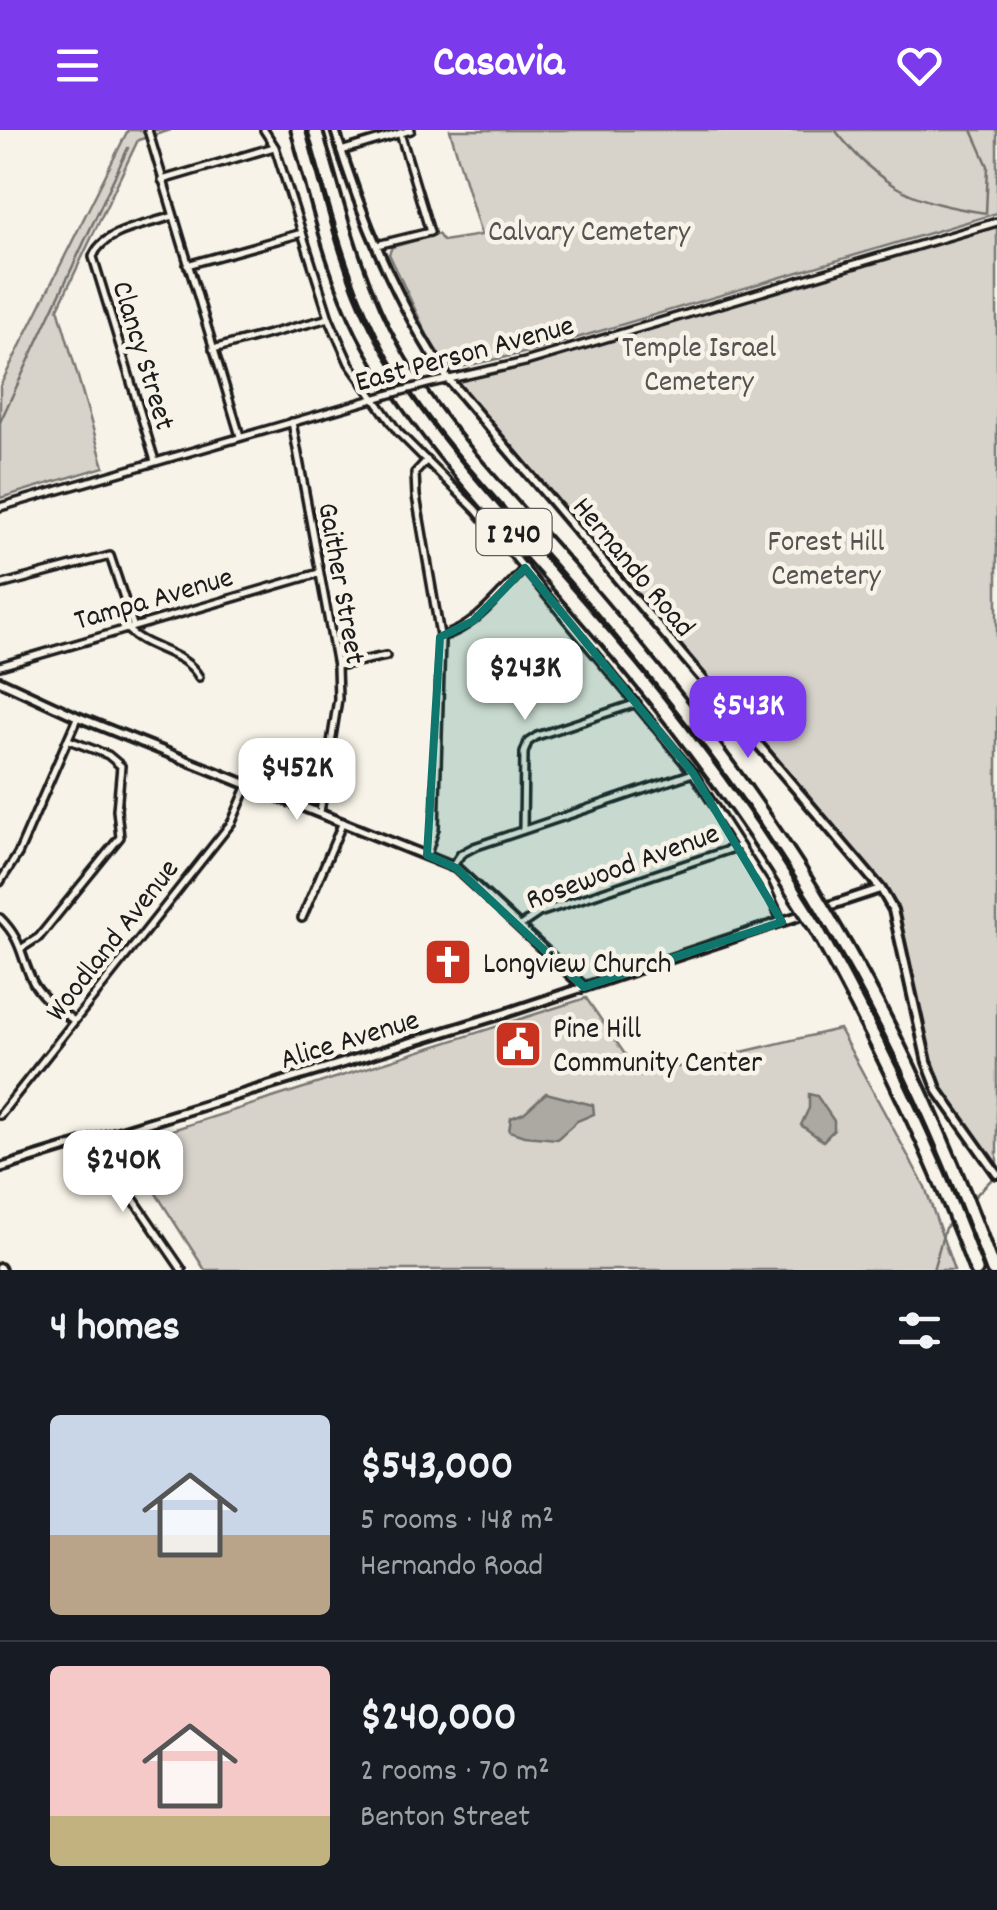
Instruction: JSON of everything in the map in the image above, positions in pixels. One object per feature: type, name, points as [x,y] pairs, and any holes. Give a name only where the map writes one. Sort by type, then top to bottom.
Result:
[{"type":"highway","name":"I 240","points":[[298,130],[349,296],[393,381],[447,453],[668,714],[740,810],[816,928],[880,1044],[950,1201],[976,1270]]},
{"type":"highway","name":"I 240","points":[[315,130],[365,294],[408,374],[684,708],[762,813],[831,922],[892,1034],[963,1192],[993,1270]]},
{"type":"street","points":[[148,130],[240,436]]},
{"type":"street","points":[[264,130],[275,146],[340,348],[373,399],[398,432],[525,568],[638,703],[693,774],[765,885],[782,922]]},
{"type":"street","name":"Hernando Road","points":[[335,130],[378,245],[418,330],[448,380],[880,889],[893,910],[927,1062],[938,1090],[994,1170]]},
{"type":"street","points":[[341,151],[411,130]]},
{"type":"street","points":[[378,245],[430,232],[400,133]]},
{"type":"street","points":[[162,180],[275,146]]},
{"type":"street","name":"Clancy Street","points":[[155,461],[93,262],[96,248],[107,239],[172,216]]},
{"type":"street","name":"East Person Avenue","points":[[0,507],[387,395],[525,362],[997,222]]},
{"type":"street","points":[[187,264],[302,232]]},
{"type":"street","points":[[213,350],[329,318]]},
{"type":"street","name":"Gaither Street","points":[[292,422],[338,666],[338,699],[320,812]]},
{"type":"street","points":[[427,460],[416,473],[416,496],[440,636],[435,829],[427,855]]},
{"type":"street","points":[[0,585],[110,556],[129,626],[137,640],[188,662],[199,676]]},
{"type":"street","points":[[440,636],[473,621],[525,568]]},
{"type":"street","name":"Tampa Avenue","points":[[0,666],[319,573]]},
{"type":"street","points":[[338,666],[386,656]]},
{"type":"street","points":[[0,681],[78,717],[452,867],[584,987]]},
{"type":"street","points":[[523,830],[524,753],[528,742],[638,703]]},
{"type":"street","points":[[0,882],[18,854],[78,717]]},
{"type":"street","points":[[22,948],[39,937],[120,837],[117,810],[121,766],[108,755],[69,740]]},
{"type":"street","name":"Woodland Avenue","points":[[0,1115],[232,822],[264,748]]},
{"type":"street","points":[[452,867],[467,850],[693,774]]},
{"type":"street","points":[[302,918],[342,822]]},
{"type":"street","name":"Rosewood Avenue","points":[[520,926],[539,913],[740,846]]},
{"type":"street","name":"Alice Avenue","points":[[0,1168],[584,987],[880,889]]},
{"type":"street","points":[[0,918],[16,934],[32,982],[74,1021]]},
{"type":"street","points":[[93,1140],[182,1270]]},
{"type":"highlighted area","points":[[525,568],[693,773],[782,922],[584,987],[456,868],[427,855],[440,637],[473,621]]},
{"type":"green space","points":[[128,130],[171,130],[138,140],[58,308],[104,467],[0,498],[0,386]]},
{"type":"green space","name":"Calvary Cemetery","points":[[450,130],[997,130],[997,213],[533,351],[452,369],[436,354],[389,254],[392,247],[438,234],[443,241],[481,235]]},
{"type":"green space","name":"Forest Hill Cemetery","points":[[997,225],[997,1165],[940,1089],[927,1051],[892,899],[456,381]]},
{"type":"green space","points":[[586,998],[640,1076],[839,1029],[925,1187],[954,1270],[205,1270],[125,1145]]},
{"type":"shaded area","points":[[546,1093],[593,1105],[594,1114],[577,1121],[557,1139],[509,1131],[511,1118],[524,1113]]},
{"type":"shaded area","points":[[809,1094],[817,1096],[834,1121],[834,1130],[823,1141],[801,1125],[809,1108]]},
{"type":"waterway","points":[[835,130],[868,166],[901,190],[938,204],[986,213],[988,166],[972,130]]},
{"type":"waterway","points":[[0,422],[128,148]]},
{"type":"waterway","points":[[970,1201],[996,1175]]},
{"type":"waterway","points":[[933,1270],[945,1228],[951,1222]]},
{"type":"place","name":"Longview Church","points":[[448,962]]},
{"type":"place","name":"Pine Hill Community Center","points":[[518,1044]]},
{"type":"park label","name":"Temple Israel Cemetery","points":[[699,363]]}]
